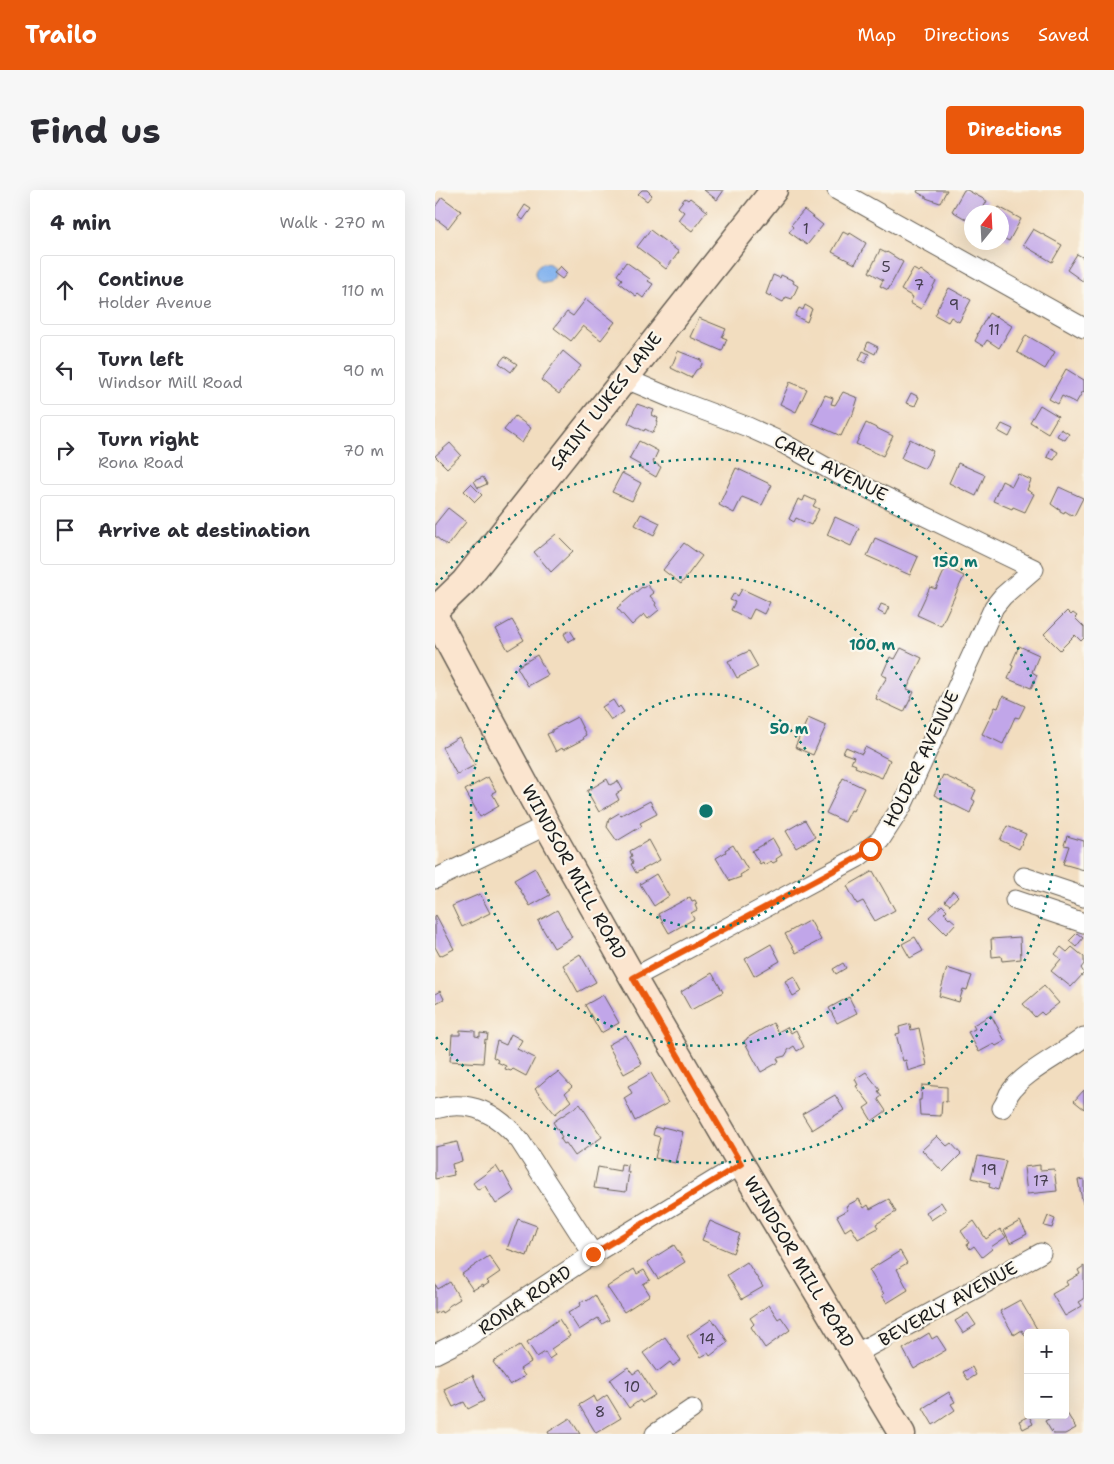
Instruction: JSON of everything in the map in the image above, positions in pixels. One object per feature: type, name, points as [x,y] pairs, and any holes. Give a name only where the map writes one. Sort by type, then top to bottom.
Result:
[{"type":"main road","name":"SAINT LUKES LANE","points":[[435,610],[469,575],[774,190]]},
{"type":"main road","name":"WINDSOR MILL ROAD","points":[[435,617],[547,826],[633,978],[902,1434]]},
{"type":"street","points":[[837,190],[1084,328]]},
{"type":"street","name":"CARL AVENUE","points":[[624,378],[779,440],[838,474],[1034,569]]},
{"type":"street","name":"HOLDER AVENUE","points":[[633,978],[857,858],[880,840],[902,806],[994,607],[1009,589],[1034,569]]},
{"type":"street","points":[[435,880],[547,826]]},
{"type":"street","points":[[1024,877],[1084,897]]},
{"type":"street","points":[[1015,900],[1084,923]]},
{"type":"street","points":[[1002,1108],[1010,1093],[1023,1079],[1084,1037]]},
{"type":"street","points":[[435,1108],[465,1106],[478,1108],[493,1115],[508,1126],[520,1141],[593,1254]]},
{"type":"street","name":"RONA ROAD","points":[[435,1354],[463,1340],[593,1254],[741,1164]]},
{"type":"street","name":"BEVERLY AVENUE","points":[[855,1354],[1041,1253]]},
{"type":"street","points":[[655,1434],[692,1409]]},
{"type":"water","points":[[545,263],[552,266],[555,273],[552,280],[545,283],[538,280],[535,273],[538,266]]},
{"type":"building","points":[[642,190],[647,190],[652,195],[647,201],[638,194]]},
{"type":"building","points":[[704,190],[724,190],[717,200]]},
{"type":"building","points":[[918,190],[947,190],[940,203],[926,198],[917,192]]},
{"type":"building","points":[[964,190],[987,201],[985,205],[964,205],[964,218],[952,211]]},
{"type":"building","points":[[442,197],[461,211],[448,228],[435,218],[435,207]]},
{"type":"building","points":[[685,198],[688,200],[690,198],[707,211],[692,231],[678,220],[684,212],[678,207]]},
{"type":"building","points":[[525,205],[531,209],[523,220],[518,216]]},
{"type":"building","points":[[804,210],[823,225],[807,245],[789,232],[793,227],[791,225]]},
{"type":"building","points":[[1009,212],[1021,219],[1009,241]]},
{"type":"building","points":[[1033,229],[1062,245],[1052,262],[1023,245]]},
{"type":"building","points":[[650,230],[679,252],[666,269],[637,247]]},
{"type":"building","points":[[843,232],[849,235],[850,233],[866,243],[855,264],[832,252]]},
{"type":"building","points":[[880,250],[903,262],[888,290],[880,286],[883,280],[869,272]]},
{"type":"building","points":[[1077,254],[1084,258],[1084,282],[1067,270]]},
{"type":"building","points":[[626,262],[650,279],[648,281],[653,284],[643,298],[638,294],[636,296],[619,283],[622,279],[617,275]]},
{"type":"building","points":[[560,266],[567,273],[562,279],[554,273]]},
{"type":"building","points":[[913,269],[919,272],[921,270],[936,281],[921,309],[910,303],[913,297],[901,290]]},
{"type":"building","points":[[773,275],[780,278],[781,275],[794,281],[793,283],[798,286],[792,299],[786,297],[783,302],[771,296],[771,294],[770,296],[766,294]]},
{"type":"building","points":[[949,288],[971,300],[959,322],[951,317],[948,322],[935,315]]},
{"type":"building","points":[[586,299],[615,322],[601,340],[583,326],[571,341],[554,328],[567,312],[573,316]]},
{"type":"building","points":[[805,305],[812,309],[807,322],[795,316],[799,308],[803,310]]},
{"type":"building","points":[[989,313],[1012,326],[999,348],[987,340],[983,346],[975,341]]},
{"type":"building","points":[[699,318],[726,329],[722,337],[727,339],[722,351],[690,337]]},
{"type":"building","points":[[1026,335],[1055,352],[1045,369],[1017,352]]},
{"type":"building","points":[[868,342],[878,347],[875,354],[865,349]]},
{"type":"building","points":[[563,351],[581,366],[559,394],[541,380]]},
{"type":"building","points":[[678,351],[701,360],[700,368],[696,370],[691,378],[671,368]]},
{"type":"building","points":[[863,351],[869,354],[865,363],[859,360]]},
{"type":"building","points":[[505,356],[517,364],[511,372],[499,363]]},
{"type":"building","points":[[1066,369],[1084,380],[1084,392],[1076,403],[1062,396],[1058,404],[1049,399]]},
{"type":"building","points":[[790,382],[807,389],[796,412],[780,404]]},
{"type":"building","points":[[843,392],[858,398],[852,417],[850,417],[841,436],[812,423],[825,395],[833,398],[831,404],[835,405]]},
{"type":"building","points":[[911,393],[919,397],[915,406],[906,403]]},
{"type":"building","points":[[637,404],[654,410],[652,415],[658,418],[658,422],[653,433],[628,423]]},
{"type":"building","points":[[1040,405],[1058,416],[1048,433],[1030,422]]},
{"type":"building","points":[[515,416],[531,428],[522,443],[504,430]]},
{"type":"building","points":[[866,423],[893,436],[883,456],[856,444]]},
{"type":"building","points":[[1002,424],[1013,429],[1009,437],[998,431]]},
{"type":"building","points":[[1061,429],[1069,434],[1065,440],[1057,436]]},
{"type":"building","points":[[910,439],[933,451],[925,469],[901,458]]},
{"type":"building","points":[[639,441],[658,451],[653,462],[661,467],[656,477],[629,459]]},
{"type":"building","points":[[450,443],[461,455],[447,468],[435,456]]},
{"type":"building","points":[[1051,448],[1058,452],[1054,460],[1047,457]]},
{"type":"building","points":[[958,463],[985,475],[976,496],[949,483]]},
{"type":"building","points":[[736,468],[772,485],[762,505],[742,497],[734,513],[719,505]]},
{"type":"building","points":[[622,473],[641,483],[632,501],[612,492]]},
{"type":"building","points":[[1018,474],[1031,480],[1027,490],[1034,494],[1025,512],[993,501],[1002,481],[1012,486]]},
{"type":"building","points":[[483,477],[487,484],[478,488],[474,481]]},
{"type":"building","points":[[471,484],[482,495],[475,502],[464,491]]},
{"type":"building","points":[[1059,487],[1083,498],[1074,516],[1065,511],[1064,513],[1060,511],[1060,509],[1051,504]]},
{"type":"building","points":[[805,496],[816,501],[813,506],[819,509],[811,525],[796,518],[794,522],[789,519],[798,499],[803,501]]},
{"type":"building","points":[[448,508],[466,522],[447,546],[435,536],[435,524]]},
{"type":"building","points":[[641,514],[660,523],[654,535],[635,525]]},
{"type":"building","points":[[835,517],[859,528],[851,546],[827,535]]},
{"type":"building","points":[[556,534],[573,551],[551,572],[534,552]]},
{"type":"building","points":[[875,538],[918,557],[910,575],[867,556]]},
{"type":"building","points":[[684,543],[702,556],[681,584],[663,570]]},
{"type":"building","points":[[946,567],[964,576],[941,626],[917,615],[930,587],[936,589]]},
{"type":"building","points":[[647,585],[654,593],[650,596],[659,610],[648,619],[644,614],[632,625],[617,608]]},
{"type":"building","points":[[742,589],[770,602],[764,614],[754,609],[749,619],[731,610],[735,602],[730,600],[734,593],[738,596]]},
{"type":"building","points":[[881,604],[889,607],[885,615],[878,611]]},
{"type":"building","points":[[1067,611],[1071,615],[1073,613],[1077,616],[1075,618],[1084,627],[1084,638],[1081,641],[1075,635],[1060,650],[1044,634]]},
{"type":"building","points":[[512,620],[524,640],[508,650],[496,629]]},
{"type":"building","points":[[570,630],[575,638],[568,642],[564,634]]},
{"type":"building","points":[[1019,646],[1039,655],[1032,672],[1037,675],[1031,688],[1008,679],[1013,666],[1011,665]]},
{"type":"building","points":[[901,648],[922,658],[907,689],[914,692],[904,712],[876,699],[876,695],[887,677],[882,675],[890,657],[895,659]]},
{"type":"building","points":[[749,651],[758,667],[737,678],[728,661]]},
{"type":"building","points":[[537,655],[548,675],[528,686],[517,667]]},
{"type":"building","points":[[1003,696],[1025,706],[1019,718],[1015,717],[1003,744],[982,734],[995,707],[998,708]]},
{"type":"building","points":[[613,700],[618,708],[620,706],[624,712],[611,720],[602,707]]},
{"type":"building","points":[[577,717],[586,735],[583,737],[584,739],[556,752],[547,734]]},
{"type":"building","points":[[808,718],[826,726],[813,755],[795,747]]},
{"type":"building","points":[[459,737],[475,765],[457,775],[442,747]]},
{"type":"building","points":[[846,747],[862,754],[865,747],[890,760],[882,778],[855,767],[856,765],[851,763],[854,757],[843,753]]},
{"type":"building","points":[[943,775],[976,790],[972,799],[975,801],[970,813],[934,795]]},
{"type":"building","points":[[488,777],[496,791],[492,793],[499,806],[480,817],[465,790]]},
{"type":"building","points":[[843,778],[864,788],[853,811],[851,810],[845,822],[826,813]]},
{"type":"building","points":[[607,779],[610,785],[618,781],[623,790],[616,794],[619,800],[599,812],[587,791]]},
{"type":"building","points":[[650,801],[657,814],[640,823],[642,826],[617,841],[607,827],[609,819]]},
{"type":"building","points":[[805,820],[815,837],[796,848],[786,831]]},
{"type":"building","points":[[1007,826],[1026,834],[1019,849],[1000,840]]},
{"type":"building","points":[[1067,836],[1084,841],[1084,870],[1063,864],[1069,846],[1064,845]]},
{"type":"building","points":[[773,839],[782,855],[773,863],[771,861],[764,865],[763,862],[760,864],[752,851]]},
{"type":"building","points":[[649,840],[660,860],[636,873],[631,864],[633,863],[630,851]]},
{"type":"building","points":[[733,845],[748,870],[740,875],[741,877],[730,881],[716,858]]},
{"type":"building","points":[[535,868],[550,895],[530,906],[514,880]]},
{"type":"building","points":[[873,871],[895,910],[875,921],[863,901],[857,904],[847,886]]},
{"type":"building","points":[[656,874],[669,896],[654,906],[640,884]]},
{"type":"building","points":[[953,891],[958,896],[950,905],[945,901]]},
{"type":"building","points":[[480,894],[490,913],[462,927],[452,906]]},
{"type":"building","points":[[690,897],[697,904],[695,905],[697,910],[691,913],[694,919],[669,933],[658,914]]},
{"type":"building","points":[[942,905],[947,910],[944,913],[946,916],[956,923],[946,934],[929,917]]},
{"type":"building","points":[[557,910],[572,937],[554,948],[538,921]]},
{"type":"building","points":[[436,915],[454,949],[440,956],[435,947]]},
{"type":"building","points":[[810,920],[821,940],[796,953],[785,934]]},
{"type":"building","points":[[1077,933],[1083,938],[1076,947],[1069,941]]},
{"type":"building","points":[[915,937],[923,951],[910,958],[902,944]]},
{"type":"building","points":[[1020,937],[1021,959],[1002,961],[1001,956],[992,957],[991,939]]},
{"type":"building","points":[[771,944],[780,961],[754,976],[745,959]]},
{"type":"building","points":[[1061,947],[1067,952],[1072,947],[1084,957],[1084,964],[1081,968],[1084,973],[1071,987],[1051,971],[1061,959],[1055,954]]},
{"type":"building","points":[[580,954],[596,982],[578,992],[563,965]]},
{"type":"building","points":[[843,963],[846,968],[836,974],[833,969]]},
{"type":"building","points":[[947,968],[972,976],[967,990],[963,989],[959,1002],[939,996]]},
{"type":"building","points":[[712,973],[723,992],[691,1010],[681,992]]},
{"type":"building","points":[[794,976],[802,991],[793,996],[785,981]]},
{"type":"building","points":[[1044,986],[1059,1003],[1044,1015],[1041,1012],[1035,1017],[1023,1004]]},
{"type":"building","points":[[440,991],[444,999],[436,1003],[435,994]]},
{"type":"building","points":[[603,995],[619,1023],[601,1033],[585,1005]]},
{"type":"building","points":[[849,997],[857,1013],[837,1023],[829,1008]]},
{"type":"building","points":[[991,1015],[1005,1041],[996,1046],[994,1044],[979,1052],[968,1032],[975,1029],[973,1025]]},
{"type":"building","points":[[773,1023],[778,1032],[787,1027],[791,1033],[796,1030],[804,1047],[797,1051],[794,1046],[788,1050],[785,1056],[777,1058],[779,1062],[761,1072],[744,1041]]},
{"type":"building","points":[[910,1024],[911,1030],[919,1028],[927,1065],[908,1071],[906,1060],[903,1061],[896,1034],[900,1033],[899,1027]]},
{"type":"building","points":[[460,1030],[475,1031],[475,1036],[480,1037],[480,1033],[488,1034],[487,1040],[485,1039],[483,1063],[450,1061],[452,1035],[460,1035]]},
{"type":"building","points":[[511,1034],[522,1040],[517,1049],[535,1058],[526,1076],[513,1069],[511,1071],[505,1069],[506,1066],[497,1062],[498,1060],[493,1057],[497,1041],[506,1045]]},
{"type":"building","points":[[626,1035],[642,1064],[624,1074],[608,1045]]},
{"type":"building","points":[[558,1072],[572,1087],[565,1093],[571,1101],[555,1114],[535,1089],[550,1076]]},
{"type":"building","points":[[866,1072],[880,1090],[878,1091],[882,1096],[878,1099],[886,1111],[872,1121],[864,1108],[870,1104],[856,1086],[858,1085],[855,1079]]},
{"type":"building","points":[[651,1073],[668,1103],[635,1121],[624,1098],[632,1093],[628,1086]]},
{"type":"building","points":[[922,1085],[947,1087],[947,1102],[942,1101],[941,1116],[920,1115],[919,1100],[921,1100]]},
{"type":"building","points":[[1084,1090],[1084,1109],[1074,1101]]},
{"type":"building","points":[[835,1095],[844,1110],[812,1130],[802,1114]]},
{"type":"building","points":[[580,1104],[602,1137],[575,1156],[560,1138],[562,1137],[553,1122]]},
{"type":"building","points":[[655,1127],[683,1132],[675,1163],[655,1158],[660,1137],[653,1135]]},
{"type":"building","points":[[937,1136],[947,1146],[951,1143],[961,1154],[943,1172],[922,1150]]},
{"type":"building","points":[[457,1142],[462,1161],[452,1164],[454,1175],[435,1179],[435,1147]]},
{"type":"building","points":[[978,1156],[1006,1161],[998,1190],[989,1187],[990,1183],[972,1178]]},
{"type":"building","points":[[621,1164],[628,1165],[627,1172],[629,1172],[626,1192],[594,1188],[598,1167],[620,1171]]},
{"type":"building","points":[[1040,1165],[1040,1170],[1054,1169],[1057,1191],[1027,1194],[1024,1167]]},
{"type":"building","points":[[496,1166],[501,1174],[503,1172],[514,1192],[496,1204],[485,1186],[478,1190],[473,1183]]},
{"type":"building","points":[[1084,1179],[1084,1204],[1083,1204],[1078,1180]]},
{"type":"building","points":[[859,1199],[864,1208],[868,1205],[870,1209],[889,1199],[896,1212],[876,1224],[878,1228],[858,1239],[851,1227],[845,1231],[837,1216],[848,1210],[846,1206]]},
{"type":"building","points":[[941,1202],[946,1210],[931,1220],[926,1212]]},
{"type":"building","points":[[1048,1216],[1055,1219],[1052,1228],[1044,1226]]},
{"type":"building","points":[[518,1219],[537,1226],[527,1256],[507,1249]]},
{"type":"building","points":[[710,1221],[740,1234],[733,1253],[702,1240]]},
{"type":"building","points":[[974,1221],[986,1239],[1000,1229],[1006,1237],[991,1247],[992,1249],[982,1257],[974,1246],[970,1249],[967,1244],[969,1243],[961,1231]]},
{"type":"building","points":[[1020,1221],[1027,1234],[1010,1243],[1004,1230]]},
{"type":"building","points":[[674,1245],[685,1262],[658,1279],[647,1262]]},
{"type":"building","points":[[900,1251],[907,1263],[897,1269],[908,1290],[887,1303],[882,1295],[884,1294],[869,1270]]},
{"type":"building","points":[[489,1256],[500,1272],[487,1281],[489,1283],[483,1287],[482,1285],[473,1290],[462,1274]]},
{"type":"building","points":[[747,1262],[763,1287],[742,1299],[727,1275]]},
{"type":"building","points":[[1084,1266],[1084,1299],[1079,1302],[1082,1306],[1065,1316],[1052,1294],[1068,1285],[1066,1282],[1080,1274],[1078,1270]]},
{"type":"building","points":[[634,1269],[637,1274],[644,1270],[650,1280],[643,1284],[650,1295],[624,1312],[607,1287]]},
{"type":"building","points":[[450,1282],[460,1299],[447,1307],[448,1309],[442,1313],[441,1311],[435,1314],[435,1284],[438,1289]]},
{"type":"building","points":[[595,1295],[609,1320],[602,1324],[598,1318],[579,1330],[568,1313],[581,1305],[580,1303],[585,1299],[587,1301]]},
{"type":"building","points":[[1020,1300],[1037,1329],[1024,1329],[1024,1334],[1022,1330],[1014,1335],[1000,1311]]},
{"type":"building","points":[[769,1305],[778,1319],[781,1317],[790,1330],[765,1348],[751,1327],[754,1324],[750,1318]]},
{"type":"building","points":[[968,1313],[976,1325],[963,1333],[955,1321]]},
{"type":"building","points":[[559,1319],[570,1336],[551,1349],[555,1355],[549,1359],[545,1352],[537,1357],[527,1342]]},
{"type":"building","points":[[712,1319],[728,1342],[710,1356],[708,1353],[701,1357],[687,1336]]},
{"type":"building","points":[[929,1333],[932,1339],[937,1336],[946,1350],[914,1369],[903,1349]]},
{"type":"building","points":[[665,1337],[681,1360],[673,1366],[670,1362],[657,1372],[643,1353]]},
{"type":"building","points":[[520,1345],[531,1362],[520,1369],[525,1376],[510,1385],[493,1362]]},
{"type":"building","points":[[628,1367],[633,1374],[639,1370],[655,1395],[642,1403],[640,1400],[629,1408],[610,1380]]},
{"type":"building","points":[[972,1367],[976,1375],[968,1380],[963,1372]]},
{"type":"building","points":[[473,1375],[484,1401],[468,1409],[464,1402],[453,1407],[444,1389]]},
{"type":"building","points":[[949,1392],[955,1402],[951,1404],[955,1410],[933,1425],[923,1408]]},
{"type":"building","points":[[607,1395],[621,1418],[596,1433],[579,1405],[594,1396],[597,1402]]},
{"type":"building","points":[[1069,1417],[1076,1428],[1065,1434],[1053,1434],[1045,1421],[1049,1419],[1069,1419]]},
{"type":"building","points":[[570,1418],[580,1434],[549,1434],[548,1432]]},
{"type":"building","points":[[1024,1418],[1030,1419],[1033,1424],[1023,1429],[1019,1421]]},
{"type":"route","points":[[593,1254],[741,1164],[633,978],[857,858],[870,849]]}]
